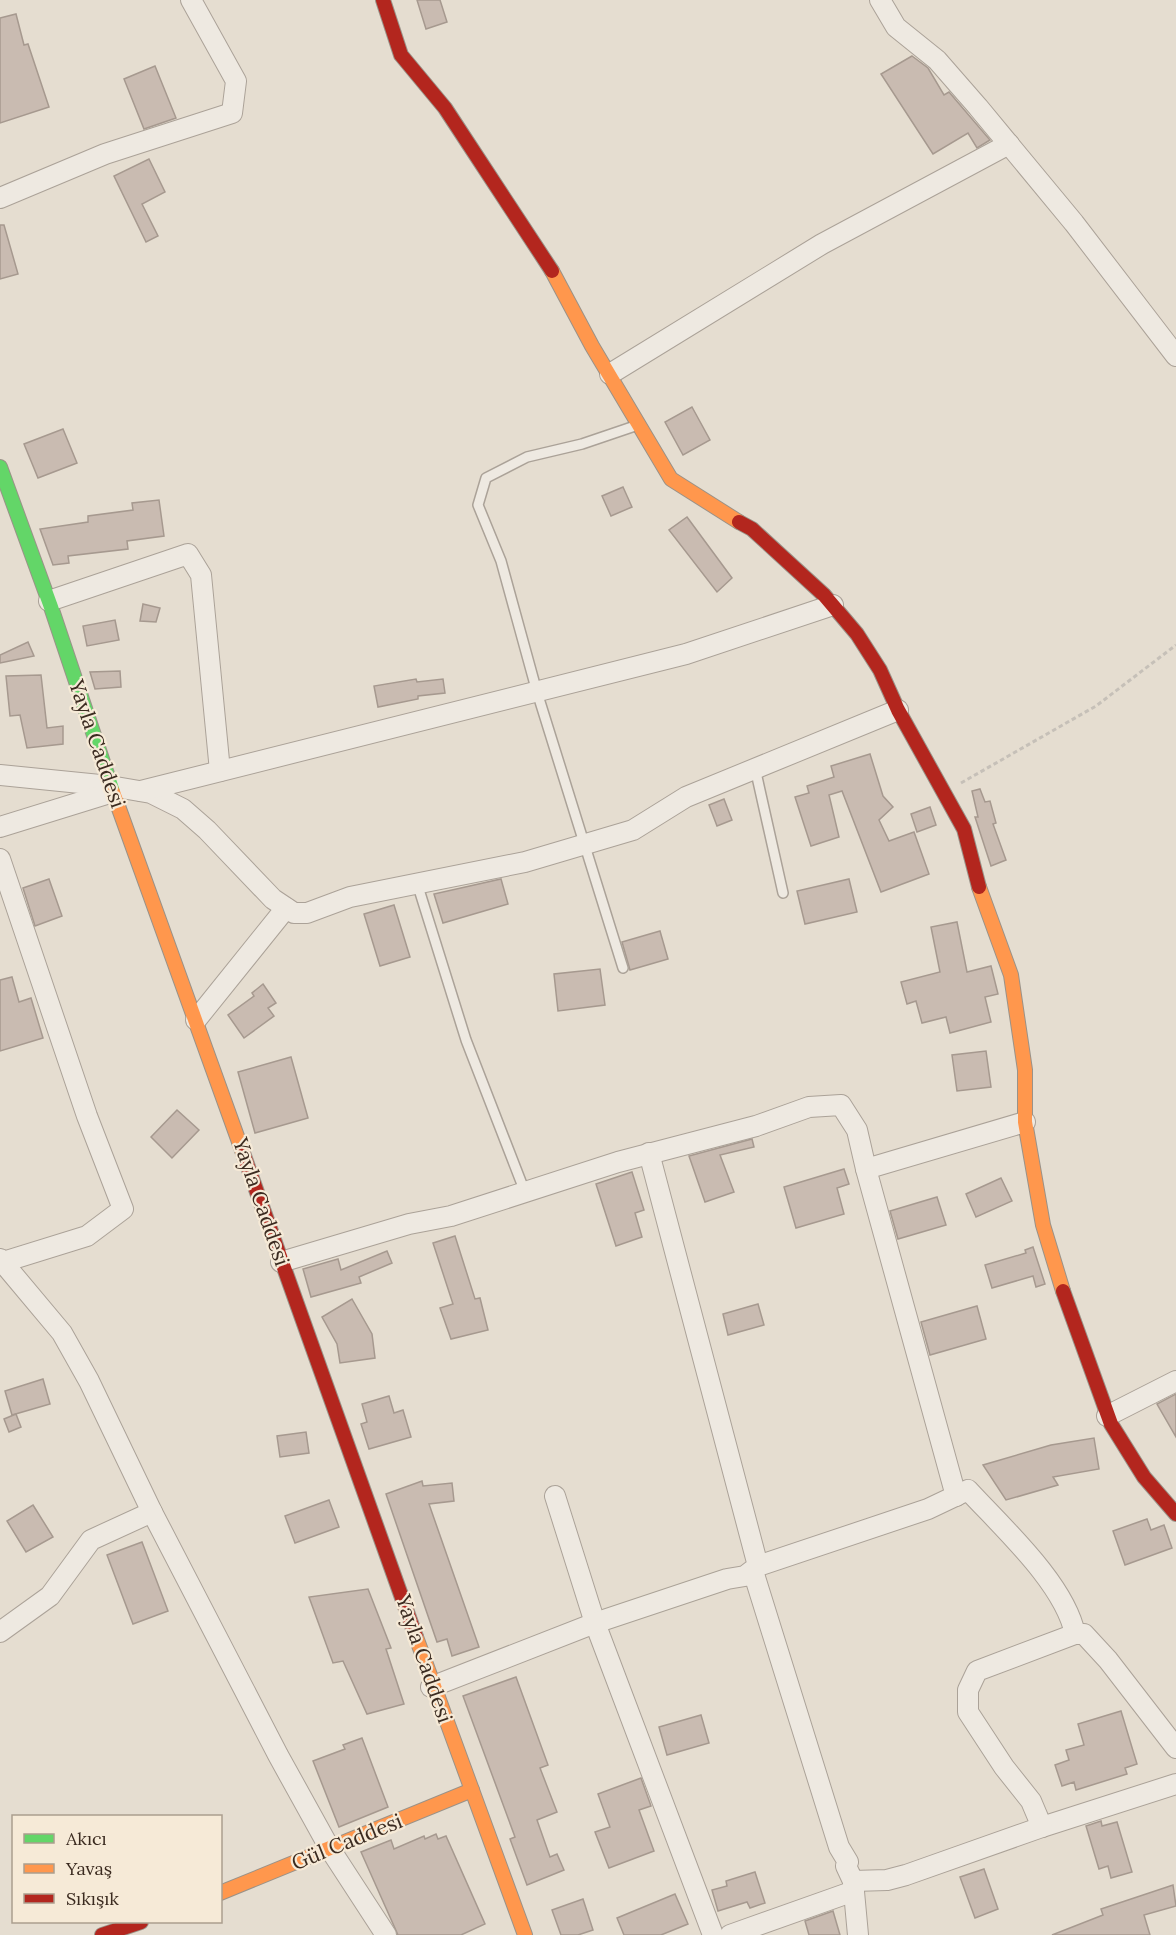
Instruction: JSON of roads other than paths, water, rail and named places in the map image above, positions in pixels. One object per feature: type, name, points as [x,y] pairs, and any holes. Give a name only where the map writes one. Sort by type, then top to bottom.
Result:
[{"type":"street","points":[[0,198],[105,153],[232,112],[236,81],[191,0]]},
{"type":"street","points":[[384,0],[388,21],[401,55],[445,108],[549,265],[671,479],[698,498],[752,529],[798,569],[857,634],[880,670],[898,710],[963,829],[981,895],[1011,975],[1025,1070],[1025,1122],[1043,1225],[1075,1329],[1107,1416],[1144,1477],[1176,1514]]},
{"type":"street","points":[[880,0],[896,27],[937,60],[1009,144],[1074,223],[1176,356]]},
{"type":"street","points":[[610,374],[822,244],[1009,144]]},
{"type":"street","name":"Yayla Caddesi","points":[[0,467],[49,601],[111,789],[397,1581],[431,1687],[472,1790],[525,1935]]},
{"type":"street","points":[[49,601],[188,554],[201,574],[220,771]]},
{"type":"street","points":[[141,791],[686,654],[833,605]]},
{"type":"street","points":[[0,775],[151,793],[183,809],[207,830],[273,899],[294,914],[307,914],[350,897],[525,862],[633,830],[686,797],[898,710]]},
{"type":"street","points":[[0,827],[111,789]]},
{"type":"street","points":[[0,859],[87,1116],[123,1209],[87,1236],[1,1262],[62,1332],[278,1755],[330,1849],[386,1935]]},
{"type":"street","points":[[196,1020],[286,908]]},
{"type":"street","points":[[281,1262],[409,1224],[451,1216],[649,1153],[756,1126],[809,1107],[841,1105],[857,1130],[956,1496]]},
{"type":"street","points":[[866,1169],[1025,1122]]},
{"type":"street","points":[[649,1153],[755,1569],[839,1847],[848,1862],[846,1866],[853,1886],[858,1935]]},
{"type":"street","points":[[1107,1416],[1176,1381]]},
{"type":"street","points":[[431,1687],[595,1623],[928,1509],[968,1490],[1028,1554],[1072,1618],[1075,1634]]},
{"type":"street","points":[[555,1496],[595,1623],[713,1935]]},
{"type":"street","points":[[0,1632],[50,1596],[91,1540],[152,1512]]},
{"type":"street","points":[[1042,1827],[1030,1801],[1004,1767],[968,1712],[968,1690],[977,1671],[1075,1634],[1089,1637],[1176,1748]]},
{"type":"street","points":[[730,1935],[853,1886],[906,1875],[1042,1827],[1176,1784]]},
{"type":"street","name":"Gül Caddesi","points":[[222,1892],[472,1790]]},
{"type":"street","points":[[102,1935],[138,1923]]},
{"type":"lane","points":[[623,968],[537,692],[501,561],[478,505],[486,478],[527,457],[582,444],[640,424]]},
{"type":"lane","points":[[754,768],[783,893]]},
{"type":"lane","points":[[417,883],[466,1040],[525,1192]]}]
